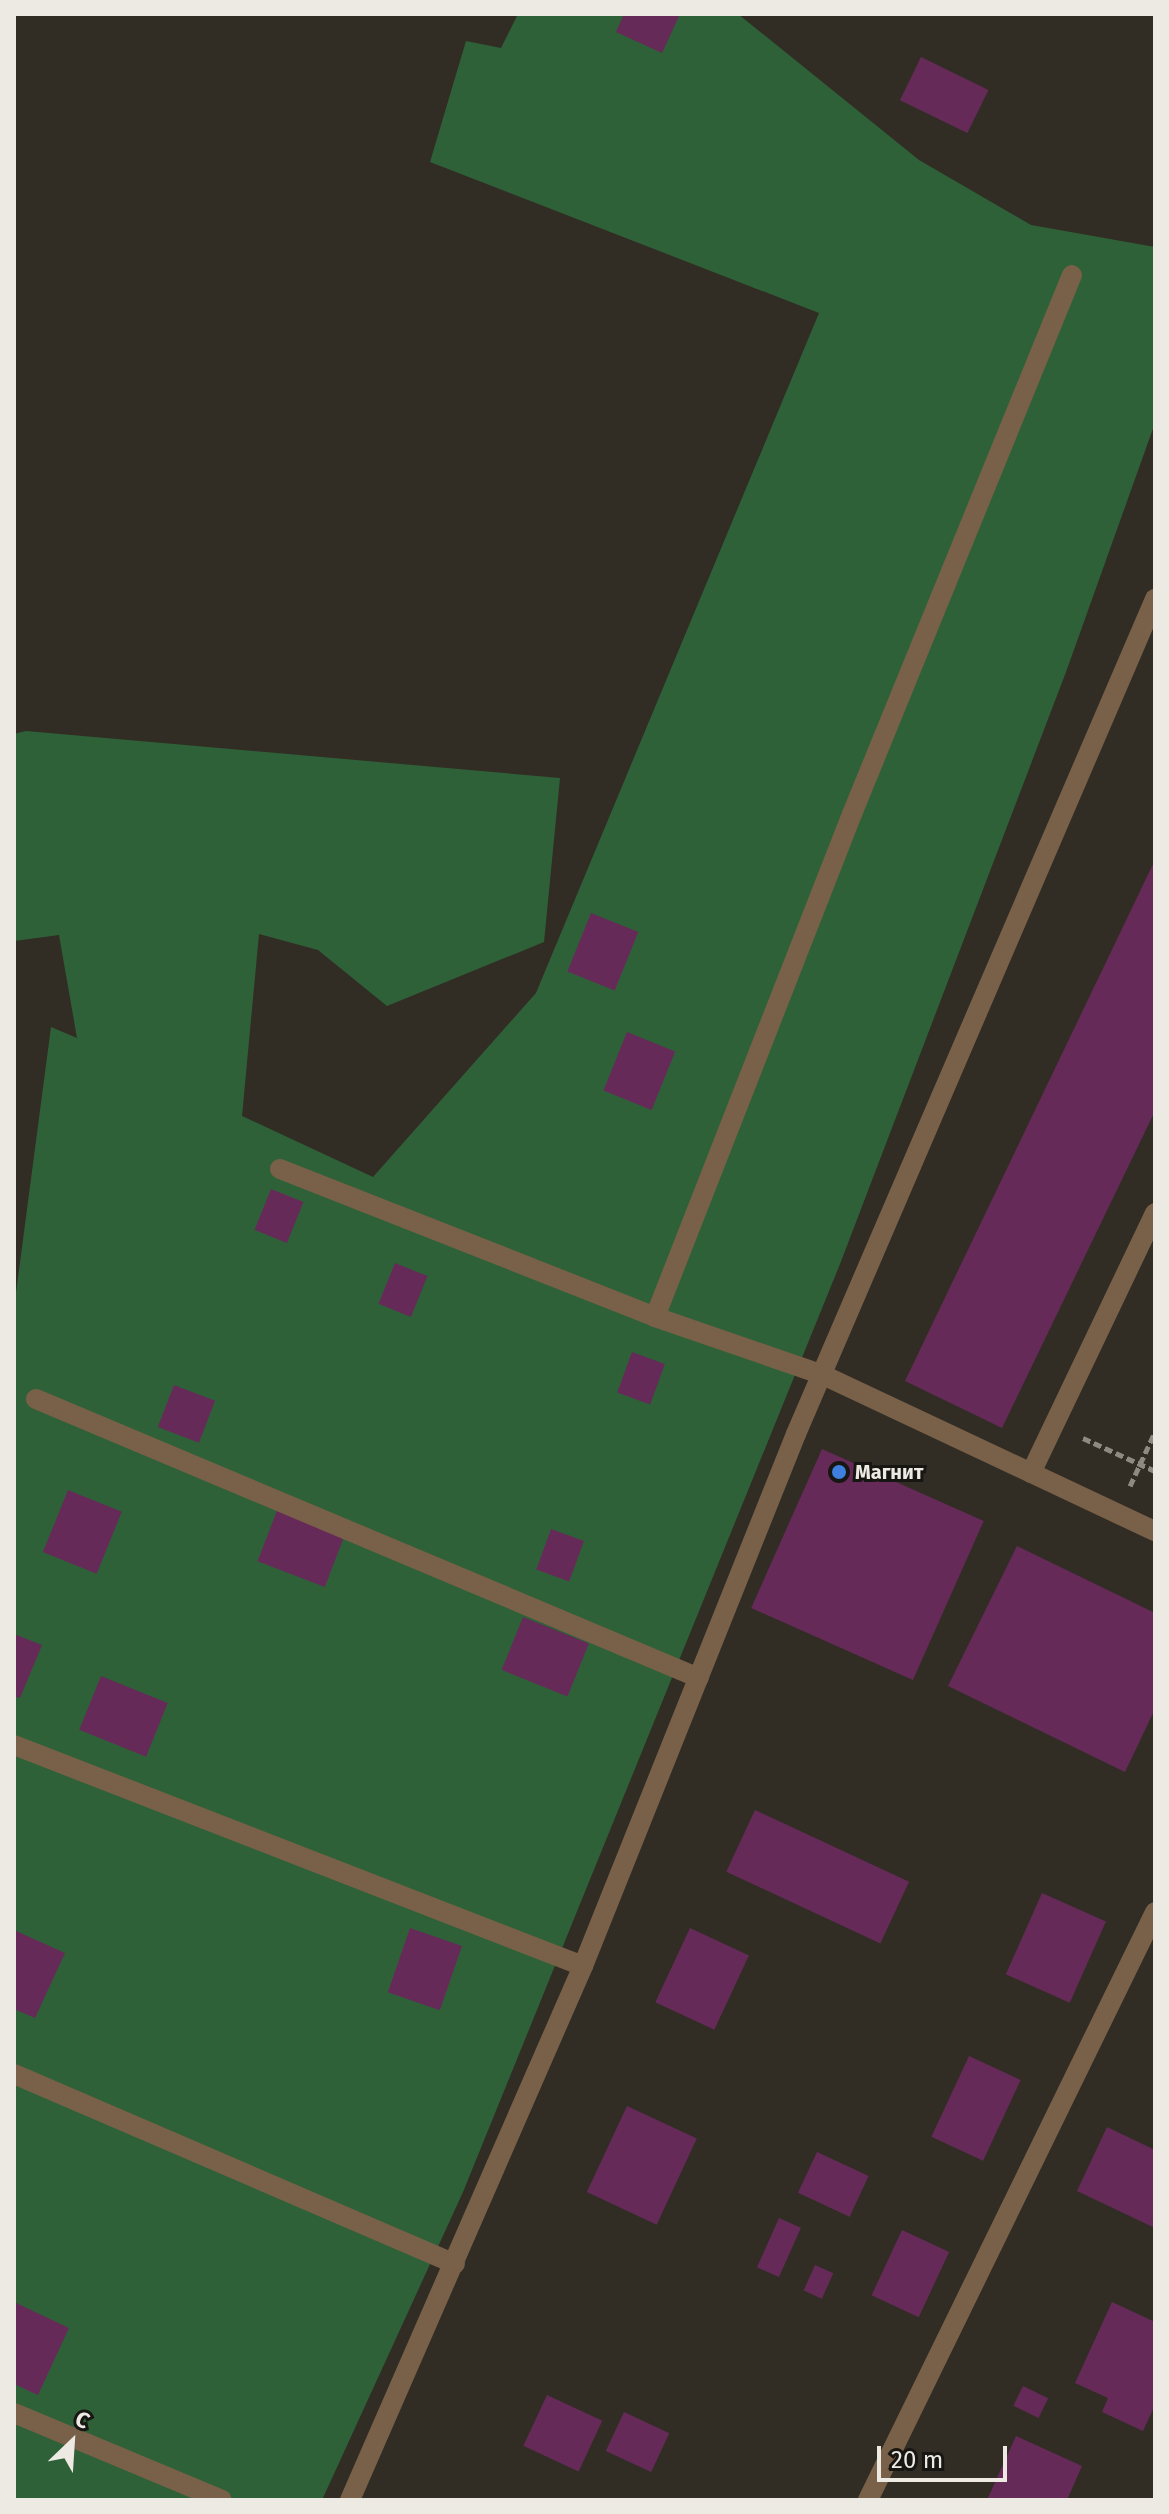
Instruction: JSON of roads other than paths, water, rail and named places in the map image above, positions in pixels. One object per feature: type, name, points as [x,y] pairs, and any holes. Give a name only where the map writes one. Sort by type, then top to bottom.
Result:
[{"type":"street","points":[[655,1317],[852,814],[1072,275]]},
{"type":"street","points":[[350,2500],[583,1966],[823,1375],[1155,599]]},
{"type":"street","points":[[280,1169],[655,1317],[823,1375],[1155,1531]]},
{"type":"street","points":[[1031,1473],[1155,1213]]},
{"type":"street","points":[[36,1399],[699,1678]]},
{"type":"street","points":[[14,1745],[583,1966]]},
{"type":"street","points":[[868,2500],[1155,1912]]},
{"type":"street","points":[[14,2074],[455,2264]]},
{"type":"street","points":[[14,2413],[222,2500]]},
{"type":"place","name":"Магнит","points":[[839,1472]]}]
